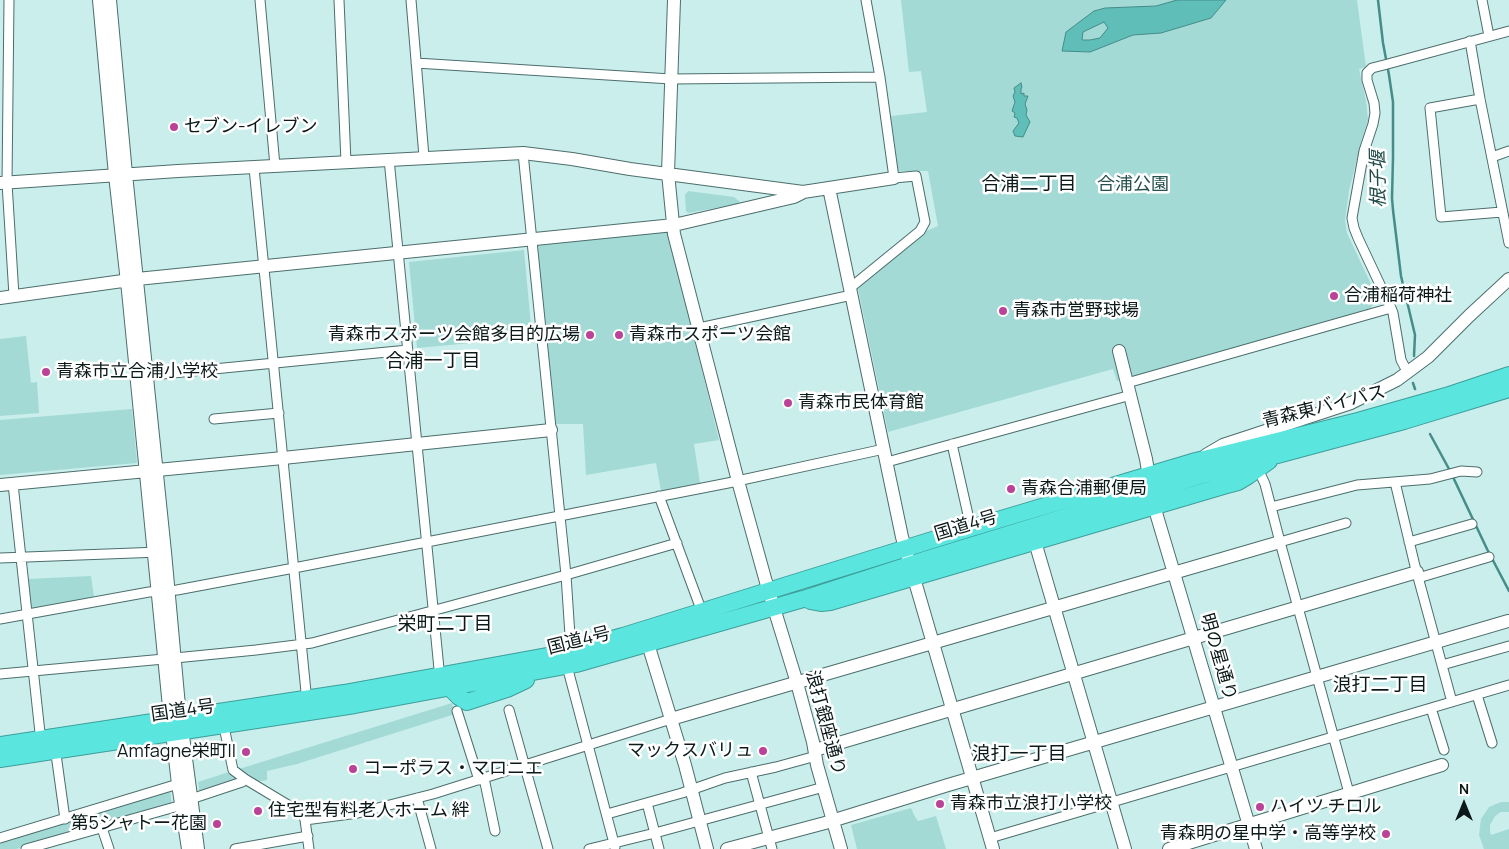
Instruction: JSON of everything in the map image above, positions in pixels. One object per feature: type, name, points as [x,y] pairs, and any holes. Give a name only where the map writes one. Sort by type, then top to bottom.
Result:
[{"type":"highway","name":"青森東バイパス","points":[[1151,490],[1196,461],[1367,418],[1446,396],[1509,375]]},
{"type":"highway","name":"青森東バイパス","points":[[1151,490],[1509,390]]},
{"type":"highway","points":[[910,564],[1033,535],[1151,490],[1238,482],[1277,455]]},
{"type":"highway","name":"国道4号","points":[[444,685],[648,644],[803,599],[824,603],[910,564],[971,528],[1151,490]]},
{"type":"highway","name":"国道4号","points":[[0,759],[48,745],[546,670],[569,659],[702,612],[769,591],[910,564]]},
{"type":"highway","name":"国道4号","points":[[0,745],[48,745]]},
{"type":"street","points":[[10,0],[4,183],[14,296]]},
{"type":"street","points":[[99,0],[121,174],[176,725],[186,802],[188,849]]},
{"type":"street","points":[[110,0],[121,174]]},
{"type":"street","points":[[260,0],[275,166]]},
{"type":"street","points":[[339,0],[346,162]]},
{"type":"street","points":[[411,0],[424,157]]},
{"type":"street","name":"浪打銀座通り","points":[[674,0],[668,173],[674,234],[738,481],[797,683],[841,849]]},
{"type":"street","points":[[866,0],[880,78],[894,178]]},
{"type":"street","points":[[1482,0],[1489,36]]},
{"type":"street","points":[[1408,373],[1401,360],[1393,313],[1358,238],[1352,218],[1364,151],[1375,113],[1367,73],[1372,68],[1509,31]]},
{"type":"street","points":[[1470,41],[1509,243]]},
{"type":"street","points":[[416,63],[671,79],[880,78]]},
{"type":"street","points":[[1480,98],[1430,108],[1441,217],[1502,212]]},
{"type":"street","points":[[1492,157],[1509,151]]},
{"type":"street","points":[[4,183],[121,174],[523,153],[803,192],[916,176],[925,222],[921,228],[851,292],[699,328]]},
{"type":"street","points":[[523,153],[566,575],[569,659],[615,846]]},
{"type":"street","points":[[389,159],[433,610],[444,685]]},
{"type":"street","points":[[254,168],[307,706]]},
{"type":"street","points":[[829,188],[910,564],[992,844],[1111,802],[1509,685]]},
{"type":"street","points":[[0,298],[132,279],[674,225],[794,197],[803,192]]},
{"type":"street","points":[[1196,461],[1223,445],[1351,403],[1408,373],[1428,357],[1509,279]]},
{"type":"street","points":[[887,462],[952,444],[1391,308]]},
{"type":"street","points":[[142,376],[408,350]]},
{"type":"street","name":"明の星通り","points":[[1119,351],[1151,490],[1256,849]]},
{"type":"street","points":[[214,419],[278,413]]},
{"type":"street","points":[[65,819],[33,671],[21,557],[6,485],[551,430]]},
{"type":"street","points":[[952,444],[971,528]]},
{"type":"street","points":[[0,619],[294,568],[738,481],[884,449]]},
{"type":"street","points":[[1258,469],[1265,484],[1349,793]]},
{"type":"street","points":[[1271,507],[1356,485],[1430,479],[1452,473],[1477,472]]},
{"type":"street","points":[[1395,482],[1452,702]]},
{"type":"street","points":[[659,496],[702,612]]},
{"type":"street","points":[[305,820],[358,813],[417,798],[672,719],[1346,523]]},
{"type":"street","points":[[1409,542],[1472,524]]},
{"type":"street","points":[[1033,535],[1125,849]]},
{"type":"street","points":[[0,674],[302,645],[566,575],[677,543]]},
{"type":"street","points":[[0,558],[160,552]]},
{"type":"street","points":[[607,814],[717,781],[776,767],[952,709],[1298,607],[1489,557]]},
{"type":"street","points":[[728,849],[770,844],[833,820],[1508,620]]},
{"type":"street","points":[[648,644],[672,719],[707,849]]},
{"type":"street","points":[[1442,665],[1509,646]]},
{"type":"street","points":[[1477,694],[1492,743]]},
{"type":"street","points":[[1431,708],[1444,750]]},
{"type":"street","points":[[509,710],[548,849]]},
{"type":"street","points":[[457,711],[481,779],[495,831]]},
{"type":"street","points":[[223,719],[232,767],[235,772],[303,814],[309,849]]},
{"type":"street","points":[[176,725],[178,784],[186,802],[198,849]]},
{"type":"street","points":[[1169,849],[1442,765]]},
{"type":"street","points":[[751,772],[770,844]]},
{"type":"street","points":[[26,849],[186,802],[242,782],[245,779]]},
{"type":"street","points":[[0,838],[178,784]]},
{"type":"street","points":[[589,849],[615,846],[655,833],[824,787]]},
{"type":"street","points":[[417,798],[431,849]]},
{"type":"street","points":[[647,803],[659,849]]},
{"type":"street","points":[[102,828],[108,849]]},
{"type":"street","points":[[235,849],[308,836]]},
{"type":"green space","name":"合浦公園","points":[[901,0],[1357,0],[1366,67],[1359,69],[1368,120],[1349,191],[1345,220],[1347,233],[1377,297],[1369,312],[1117,381],[1113,369],[888,432],[858,289],[860,284],[926,231],[938,226],[928,171],[898,171],[891,116],[927,112],[921,71],[909,72]]},
{"type":"green space","points":[[688,191],[734,197],[740,202],[688,213],[686,211],[685,195]]},
{"type":"green space","name":"青森市スポーツ会館","points":[[668,231],[719,440],[694,444],[700,483],[661,491],[656,463],[586,475],[583,424],[555,424],[536,247],[540,243]]},
{"type":"green space","points":[[524,250],[531,326],[513,328],[514,339],[417,348],[409,262]]},
{"type":"green space","points":[[26,336],[31,383],[37,382],[39,413],[0,416],[0,339]]},
{"type":"green space","points":[[132,409],[137,463],[0,475],[0,420]]},
{"type":"green space","points":[[91,576],[94,597],[33,609],[30,607],[27,579]]},
{"type":"green space","points":[[452,703],[455,714],[297,764],[267,771],[267,780],[256,782],[239,769]]},
{"type":"green space","points":[[229,772],[240,780],[200,795],[198,782]]},
{"type":"green space","points":[[170,789],[172,805],[16,849],[0,849],[0,840]]},
{"type":"green space","points":[[1501,802],[1509,802],[1509,812],[1501,812],[1495,816],[1490,825],[1490,832],[1491,835],[1509,829],[1509,849],[1484,849],[1479,835],[1481,819],[1489,807]]},
{"type":"green space","points":[[911,808],[918,821],[936,816],[946,849],[857,849],[851,825]]},
{"type":"shaded area","points":[[1177,0],[1226,0],[1211,18],[1161,33],[1133,35],[1090,52],[1062,51],[1066,32],[1094,11],[1105,8],[1156,6]],"holes":[[[1104,22],[1108,28],[1100,38],[1082,40],[1083,32]]]},
{"type":"shaded area","points":[[1021,83],[1021,94],[1024,93],[1024,96],[1028,96],[1025,104],[1026,115],[1030,122],[1023,137],[1015,136],[1013,131],[1019,123],[1017,118],[1014,117],[1015,113],[1012,111],[1015,102],[1013,96],[1014,88]]},
{"type":"waterway","name":"根子堰","points":[[1378,0],[1393,102],[1393,210],[1401,276],[1415,335],[1414,356]]},
{"type":"waterway","name":"根子堰","points":[[1413,383],[1415,389]]},
{"type":"waterway","name":"根子堰","points":[[1430,434],[1449,469]]},
{"type":"waterway","name":"根子堰","points":[[1453,477],[1509,591]]},
{"type":"place","name":"セブン-イレブン","points":[[174,127]]},
{"type":"place","name":"合浦稲荷神社","points":[[1334,296]]},
{"type":"place","name":"青森市営野球場","points":[[1003,311]]},
{"type":"place","name":"青森市スポーツ会館多目的広場","points":[[590,335]]},
{"type":"place","name":"青森市スポーツ会館","points":[[619,335]]},
{"type":"place","name":"青森市立合浦小学校","points":[[46,372]]},
{"type":"place","name":"青森市民体育館","points":[[788,403]]},
{"type":"place","name":"青森合浦郵便局","points":[[1011,489]]},
{"type":"place","name":"マックスバリュ","points":[[763,751]]},
{"type":"place","name":"Amfagne栄町II","points":[[246,752]]},
{"type":"place","name":"コーポラス・マロニエ","points":[[353,769]]},
{"type":"place","name":"青森市立浪打小学校","points":[[940,804]]},
{"type":"place","name":"ハイツ チロル","points":[[1260,807]]},
{"type":"place","name":"住宅型有料老人ホーム 絆","points":[[258,811]]},
{"type":"place","name":"第5シャトー花園","points":[[217,824]]},
{"type":"place","name":"青森明の星中学・高等学校","points":[[1386,834]]},
{"type":"district","name":"合浦二丁目","points":[[1029,185]]},
{"type":"district","name":"合浦一丁目","points":[[433,362]]},
{"type":"district","name":"栄町二丁目","points":[[445,625]]},
{"type":"district","name":"浪打二丁目","points":[[1380,686]]},
{"type":"district","name":"浪打一丁目","points":[[1019,755]]}]
